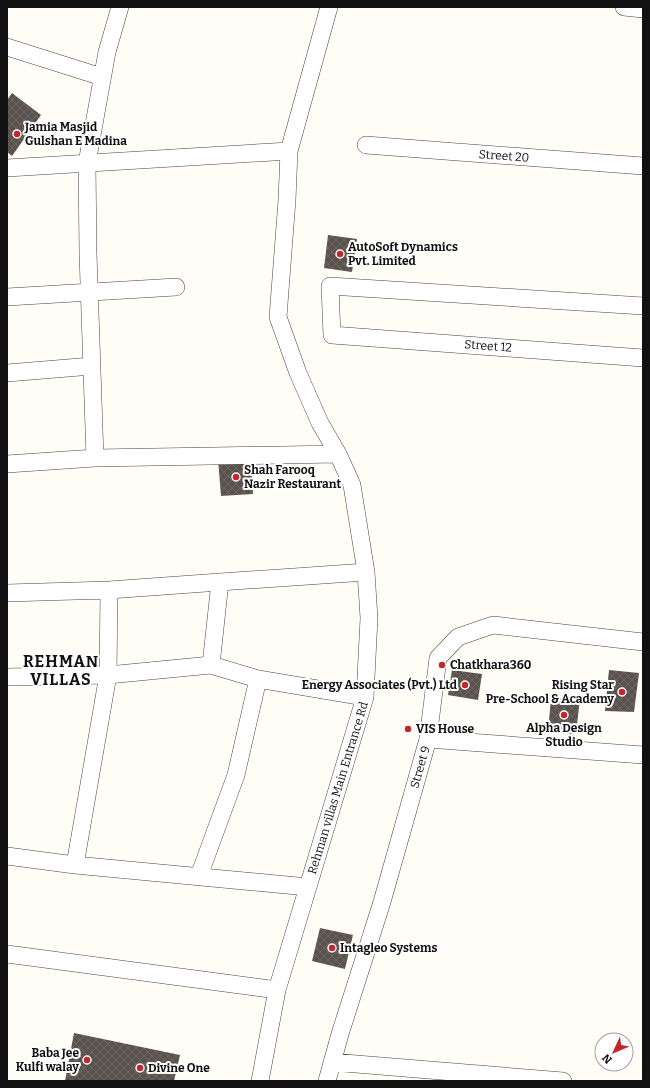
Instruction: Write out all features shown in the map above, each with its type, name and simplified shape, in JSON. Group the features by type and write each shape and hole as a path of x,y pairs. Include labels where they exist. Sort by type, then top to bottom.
{"street":[{"path":"95,458 89,292 87,163 107,52 120,7"},
{"name":"Rehman villas Main Entrance Rd","path":"260,1081 277,990 365,697 369,618 366,572 352,485 338,454 320,423 298,373 278,317 287,200 289,151 328,7"},
{"path":"624,7 643,8"},
{"path":"7,47 102,77"},
{"name":"Street 20","path":"366,145 643,166"},
{"path":"7,168 289,151"},
{"name":"Street 12","path":"643,306 330,286 332,335 643,358"},
{"path":"7,297 176,287"},
{"path":"7,373 92,366"},
{"path":"7,464 95,458 338,454"},
{"path":"7,593 109,590 366,572"},
{"path":"211,665 220,582"},
{"path":"75,865 108,674 109,590"},
{"name":"Street 9","path":"327,1081 340,1034 382,902 428,739 438,658 458,637 493,625 643,642"},
{"path":"7,677 108,674 211,665 258,679 365,697"},
{"path":"199,876 236,775 258,679"},
{"path":"428,739 643,755"},
{"path":"7,856 75,865 308,887"},
{"path":"7,954 277,990"},
{"path":"332,1062 563,1081"}],"building":[{"name":"Jamia Masjid Gulshan E Madina","path":"12,93 41,115 12,156 7,152 7,100"},
{"name":"AutoSoft Dynamics Pvt. Limited","path":"328,235 357,239 352,272 324,268"},
{"name":"Shah Farooq Nazir Restaurant","path":"251,457 253,494 221,496 218,459"},
{"name":"Energy Associates (Pvt.) Ltd","path":"452,670 482,674 478,700 448,695"},
{"name":"Rising Star Pre-School & Academy","path":"609,670 639,673 634,712 605,711"},
{"name":"Alpha Design Studio","path":"551,698 580,698 576,734 548,732"},
{"name":"Intagleo Systems","path":"320,928 353,935 345,969 312,961"},
{"name":"Divine One","path":"74,1033 180,1055 174,1081 65,1081"}],"place":[{"name":"Jamia Masjid Gulshan E Madina","path":"17,134"},
{"name":"AutoSoft Dynamics Pvt. Limited","path":"340,254"},
{"name":"Shah Farooq Nazir Restaurant","path":"236,477"},
{"name":"Chatkhara360","path":"442,665"},
{"name":"Energy Associates (Pvt.) Ltd","path":"465,685"},
{"name":"Rising Star Pre-School & Academy","path":"622,692"},
{"name":"Alpha Design Studio","path":"564,715"},
{"name":"VIS House","path":"408,729"},
{"name":"Intagleo Systems","path":"332,948"},
{"name":"Baba Jee Kulfi walay","path":"87,1060"},
{"name":"Divine One","path":"140,1068"}],"district":[{"name":"REHMAN VILLAS","path":"61,670"}]}
